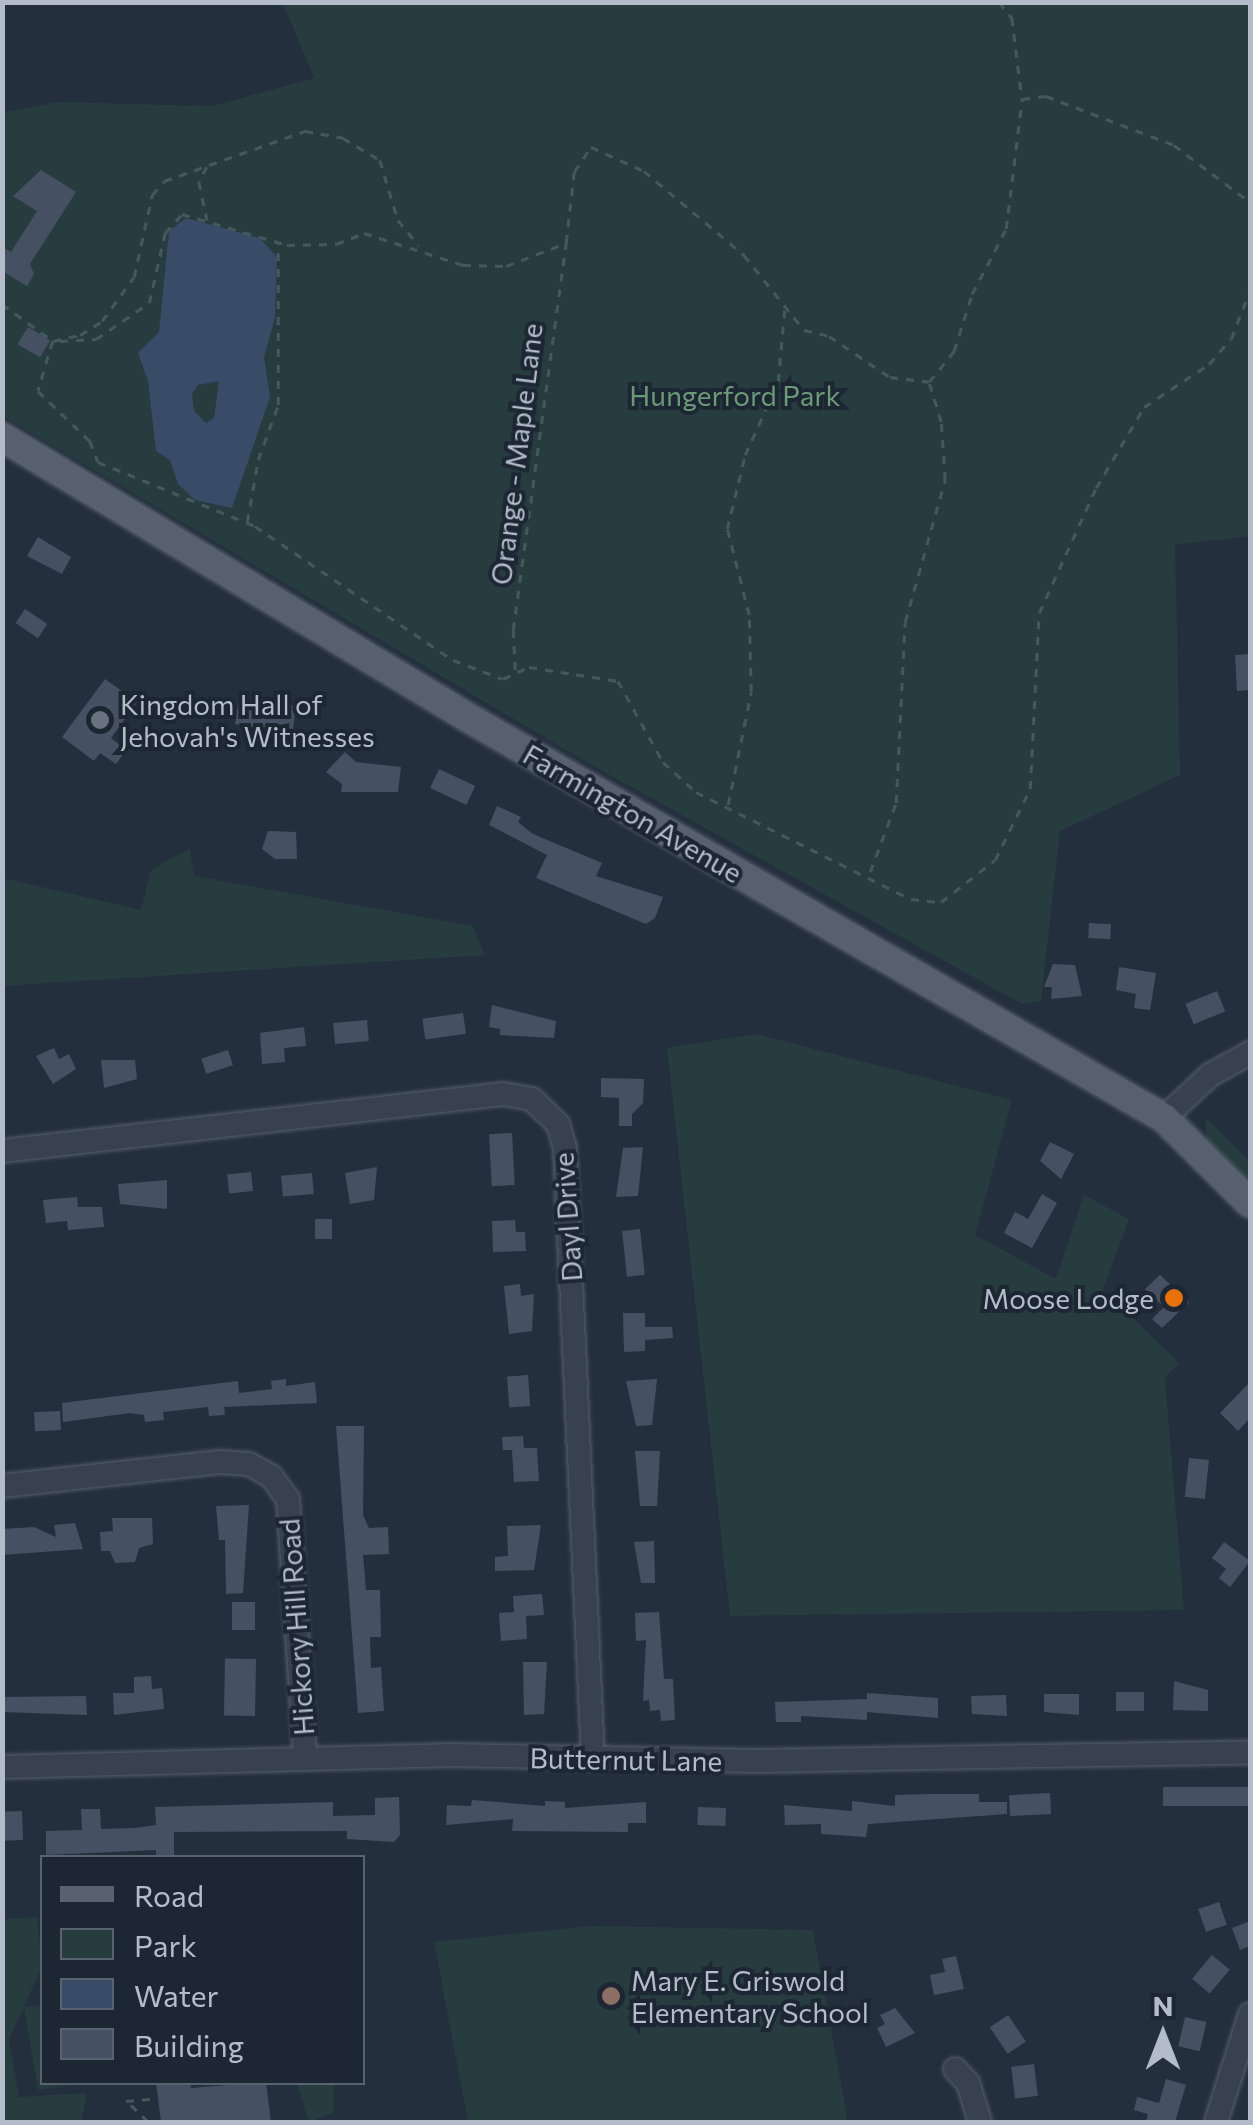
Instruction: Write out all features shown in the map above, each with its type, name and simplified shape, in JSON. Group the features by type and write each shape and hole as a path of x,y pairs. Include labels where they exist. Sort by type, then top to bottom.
{"main road":[{"name":"Farmington Avenue","path":"2,437 472,720 1164,1118 1250,1203"}],"street":[{"path":"1164,1118 1210,1075 1250,1052"},
{"name":"Dayl Drive","path":"2,1151 504,1094 532,1099 558,1124 565,1149 593,1759"},
{"name":"Hickory Hill Road","path":"2,1486 220,1462 249,1464 271,1476 288,1499 305,1758"},
{"name":"Butternut Lane","path":"2,1767 305,1758 1250,1752"},
{"path":"1216,2122 1250,2014"},
{"path":"955,2069 968,2083 980,2122"}],"path":[{"path":"929,382 954,350 972,294 1006,229 1022,99 1012,18 1000,2"},
{"path":"1022,99 1046,96 1174,145 1250,202"},
{"path":"60,341 102,321 126,290 141,258 152,196 164,182 306,131 343,138 380,160 398,220 421,248"},
{"name":"Orange - Maple Lane","path":"516,673 513,630 574,172 591,147 644,171 744,255 785,301"},
{"path":"208,166 199,182 208,221"},
{"path":"2,304 53,341 96,338 149,303 170,222 182,214 278,241 336,244 364,233 377,242 421,248 463,265 506,266 566,242"},
{"path":"246,522 258,460 278,405 278,241"},
{"path":"53,341 38,391 90,442 98,462 246,522 453,660 503,679 516,673 555,668 618,681 678,780 727,808 869,873 911,899 940,902 996,860 1030,789 1039,612 1074,532 1144,407 1209,364 1231,338 1250,290"},
{"path":"785,301 804,330 829,336 890,377 929,382"},
{"path":"727,808 751,692 749,615 727,529 745,455 778,382 785,301"},
{"path":"869,873 896,803 905,622 944,480 941,422 929,382"},
{"path":"148,2122 126,2101 158,2098"}],"green space":[{"name":"Hungerford Park","path":"283,3 1250,3 1250,536 1175,545 1180,775 1060,831 1041,1001 1022,1004 586,762 3,416 3,113 57,102 212,106 314,78"},
{"path":"190,848 194,876 473,926 485,955 3,986 3,878 141,910 151,870"},
{"path":"756,1034 1012,1100 975,1235 1056,1279 1084,1195 1129,1219 1103,1289 1179,1363 1165,1378 1184,1610 730,1616 667,1048"},
{"path":"1205,1117 1250,1162 1250,1181 1207,1139"},
{"path":"37,1917 40,1970 24,2007 40,2005 40,2085 70,2085 38,2090 24,2008 9,2039 19,2097 87,2093 81,2122 3,2122 3,1919"},
{"path":"591,1926 813,1930 848,2122 468,2122 434,1942"},
{"path":"298,2085 333,2085 334,2112 309,2122"}],"water":[{"path":"186,218 260,238 277,257 275,318 264,357 270,397 232,508 195,500 178,484 170,460 156,451 148,381 138,353 159,332 169,231","holes":["219,381 214,418 206,423 194,411 192,394 198,385"]}],"building":[{"path":"41,170 76,192 30,264 34,274 27,286 2,271 2,247 11,252 37,211 13,196"},
{"path":"28,327 50,340 40,358 18,344"},
{"path":"38,537 71,557 62,574 27,556"},
{"path":"25,609 47,624 38,638 15,623"},
{"path":"1250,654 1250,690 1237,691 1235,655"},
{"name":"Kingdom Hall of Jehovah's Witnesses","path":"105,679 137,702 111,738 126,750 116,764 100,753 94,761 62,737"},
{"path":"260,701 296,706 293,729 269,725 266,741 250,739 252,727 235,724 238,704 259,708"},
{"path":"345,752 356,762 401,767 398,792 341,792 342,784 326,772"},
{"path":"439,769 475,786 466,805 430,788"},
{"path":"497,806 521,817 518,822 533,834 602,863 596,876 663,897 655,918 646,924 536,878 547,855 489,825"},
{"path":"268,831 296,832 297,859 275,859 262,849"},
{"path":"1089,923 1111,924 1110,939 1088,938"},
{"path":"1053,964 1075,965 1082,996 1051,999 1052,987 1044,987"},
{"path":"1119,967 1156,973 1150,1010 1134,1008 1136,994 1116,990"},
{"path":"1217,991 1225,1011 1194,1024 1185,1004"},
{"path":"492,1005 556,1021 554,1038 500,1035 500,1029 489,1027"},
{"path":"463,1013 466,1034 425,1040 422,1019"},
{"path":"367,1020 369,1041 335,1044 333,1023"},
{"path":"304,1027 306,1046 284,1048 285,1062 262,1064 260,1033"},
{"path":"54,1048 59,1059 69,1054 76,1069 53,1084 36,1056"},
{"path":"228,1050 233,1065 206,1074 201,1059"},
{"path":"101,1060 135,1060 137,1079 104,1088"},
{"path":"601,1078 644,1079 643,1103 632,1114 632,1126 619,1126 619,1098 601,1097"},
{"path":"512,1133 515,1185 492,1186 489,1134"},
{"path":"1050,1142 1074,1154 1061,1179 1040,1161"},
{"path":"643,1147 638,1196 616,1197 623,1148"},
{"path":"377,1167 374,1200 350,1204 345,1173"},
{"path":"251,1172 253,1191 229,1193 227,1175"},
{"path":"312,1173 314,1194 283,1197 281,1176"},
{"path":"167,1180 167,1209 120,1204 118,1184"},
{"path":"1042,1194 1057,1203 1032,1248 1004,1233 1015,1212 1028,1219"},
{"path":"77,1197 78,1207 102,1207 104,1227 68,1230 67,1221 46,1223 43,1200"},
{"path":"315,1219 332,1219 332,1239 315,1239"},
{"path":"515,1220 516,1232 525,1232 526,1251 493,1252 492,1221"},
{"path":"640,1229 645,1275 627,1277 622,1231"},
{"name":"Moose Lodge","path":"1160,1275 1189,1302 1162,1328 1152,1319 1164,1307 1145,1289"},
{"path":"520,1284 521,1296 534,1294 532,1331 509,1334 504,1286"},
{"path":"623,1313 645,1313 645,1327 672,1327 673,1338 645,1340 645,1351 624,1352"},
{"path":"528,1375 530,1406 509,1407 507,1376"},
{"path":"286,1379 286,1386 315,1382 317,1403 224,1407 225,1415 209,1416 208,1407 163,1412 164,1420 145,1422 144,1415 130,1413 63,1422 62,1403 238,1381 239,1393 272,1389 271,1381"},
{"path":"657,1379 652,1425 636,1426 626,1381"},
{"path":"1250,1382 1250,1418 1238,1431 1220,1413"},
{"path":"60,1411 61,1430 35,1431 34,1412"},
{"path":"336,1426 364,1426 363,1515 369,1528 388,1527 389,1554 363,1555 366,1590 380,1590 381,1637 370,1637 371,1668 381,1667 384,1711 358,1713"},
{"path":"523,1436 524,1448 537,1448 539,1481 514,1482 512,1450 503,1450 502,1437"},
{"path":"635,1451 660,1451 657,1506 640,1506"},
{"path":"1189,1458 1209,1460 1205,1499 1185,1497"},
{"path":"249,1505 243,1593 226,1594 225,1540 219,1540 216,1506"},
{"path":"112,1518 152,1518 153,1544 139,1548 135,1562 115,1563 110,1551 101,1551 100,1532 113,1531"},
{"path":"75,1523 83,1549 2,1555 2,1529 34,1527 56,1537 54,1525"},
{"path":"541,1525 534,1570 495,1571 495,1557 508,1556 507,1526"},
{"path":"654,1541 655,1583 641,1583 634,1542"},
{"path":"1224,1542 1250,1561 1230,1587 1219,1578 1226,1569 1212,1558"},
{"path":"542,1594 544,1615 526,1616 527,1639 501,1641 499,1613 514,1612 513,1596"},
{"path":"232,1602 255,1602 255,1630 232,1630"},
{"path":"659,1612 664,1679 673,1679 675,1720 661,1721 660,1710 650,1711 649,1700 643,1701 646,1640 636,1641 635,1613"},
{"path":"225,1658 256,1659 255,1716 224,1715"},
{"path":"523,1662 547,1662 544,1714 524,1715"},
{"path":"151,1676 152,1689 162,1688 164,1709 114,1715 113,1693 134,1693 134,1677"},
{"path":"1174,1681 1208,1690 1208,1711 1173,1710"},
{"path":"1116,1692 1144,1692 1144,1711 1116,1711"},
{"path":"867,1693 938,1698 938,1718 867,1712 867,1720 801,1716 801,1722 776,1722 775,1702 867,1699"},
{"path":"1044,1694 1079,1694 1079,1715 1044,1712"},
{"path":"1006,1695 1007,1716 972,1714 971,1696"},
{"path":"86,1696 87,1715 2,1712 2,1697"},
{"path":"1163,1787 1250,1787 1250,1806 1163,1806"},
{"path":"1050,1793 1051,1814 1010,1816 1009,1795"},
{"path":"979,1794 979,1802 1007,1802 1007,1814 868,1824 866,1837 821,1834 821,1824 785,1825 784,1805 852,1811 852,1801 895,1806 895,1795"},
{"path":"399,1797 400,1835 394,1842 347,1839 347,1831 174,1832 174,1855 156,1855 156,1850 46,1855 46,1831 82,1830 81,1809 100,1809 101,1829 135,1828 156,1825 155,1807 333,1802 333,1816 375,1815 375,1798"},
{"path":"472,1800 545,1806 545,1801 565,1802 565,1808 646,1802 646,1823 628,1823 628,1832 512,1831 513,1819 446,1825 447,1805 471,1806"},
{"path":"698,1807 726,1808 725,1826 697,1825"},
{"path":"22,1811 23,1840 3,1841 2,1812"},
{"path":"1219,1902 1227,1925 1206,1932 1198,1909"},
{"path":"1250,1921 1250,1946 1240,1950 1232,1928"},
{"path":"1212,1955 1230,1970 1210,1994 1192,1979"},
{"path":"956,1956 964,1989 934,1995 930,1975 945,1972 942,1959"},
{"path":"895,2008 915,2033 886,2047 877,2028 885,2024 880,2015"},
{"path":"1008,2015 1026,2042 1008,2054 990,2027"},
{"path":"1185,2017 1206,2022 1200,2051 1178,2046"},
{"path":"1034,2064 1038,2096 1015,2099 1011,2067"},
{"path":"1166,2079 1186,2085 1175,2122 1146,2122 1148,2114 1134,2110 1137,2097 1159,2103"},
{"path":"156,2085 266,2085 271,2122 161,2122"}],"place":[{"name":"Kingdom Hall of Jehovah's Witnesses","path":"100,720"},
{"name":"Moose Lodge","path":"1174,1298"},
{"name":"Mary E. Griswold Elementary School","path":"611,1996"}]}
